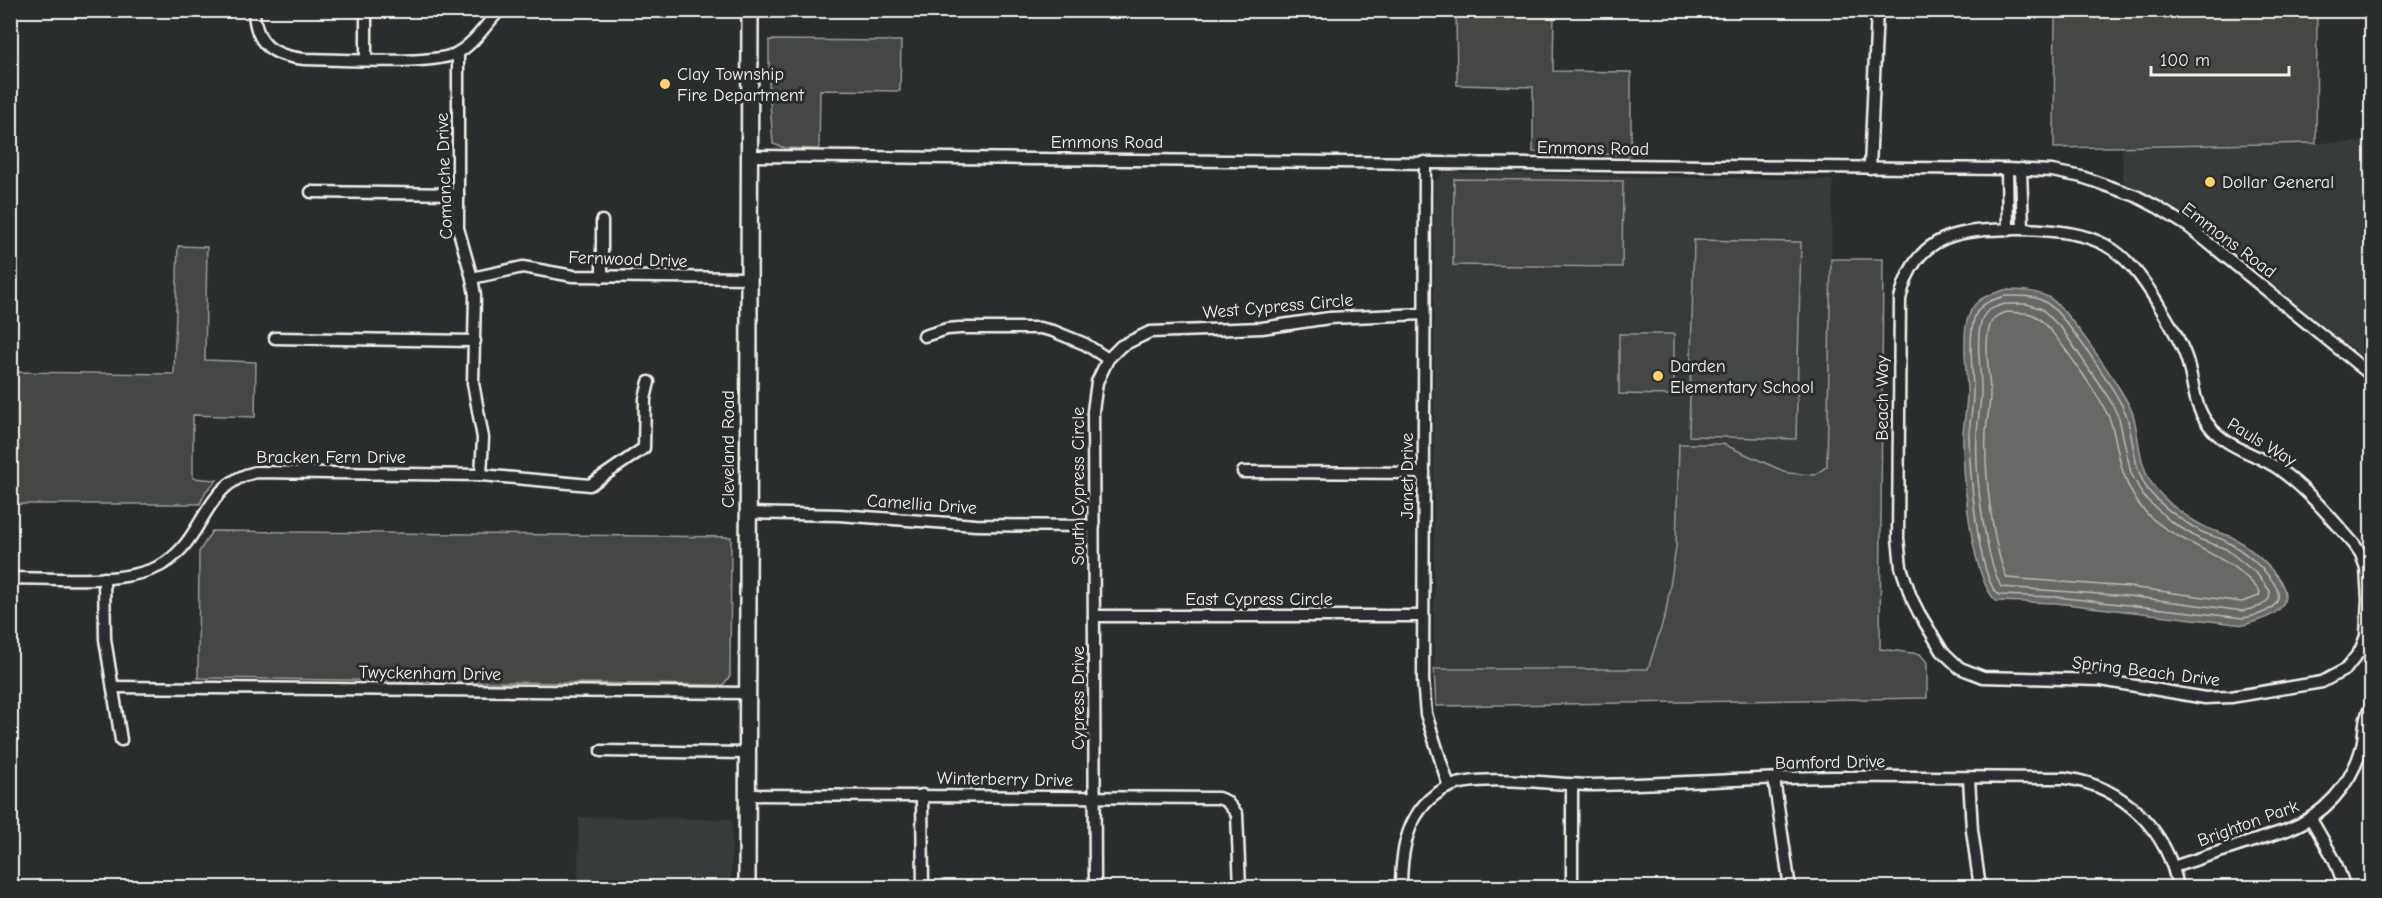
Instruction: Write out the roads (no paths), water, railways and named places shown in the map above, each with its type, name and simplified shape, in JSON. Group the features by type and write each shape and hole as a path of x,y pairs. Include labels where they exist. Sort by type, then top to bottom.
{"main road":[{"name":"Cleveland Road","path":"747,888 750,10"}],"street":[{"path":"254,10 256,28 263,42 277,53 293,58 428,60 458,53 500,10"},
{"path":"366,10 366,59"},
{"path":"1870,168 1877,10"},
{"name":"Comanche Drive","path":"458,53 458,228 475,295 473,382 483,438 481,475"},
{"name":"Emmons Road","path":"749,156 2052,171 2082,177 2136,196 2157,207 2197,233 2372,376"},
{"name":"Janet Drive","path":"1425,162 1423,680 1426,714 1449,787"},
{"path":"2007,169 2008,230"},
{"path":"2021,169 2023,229"},
{"path":"311,192 458,194"},
{"path":"602,221 602,276"},
{"name":"Beach Way","path":"1930,633 1911,597 1899,552 1900,299 1913,265 1932,246 1943,239 1964,231 2023,229"},
{"name":"Pauls Way","path":"2023,229 2058,230 2081,234 2114,249 2129,261 2146,284 2183,348 2197,406 2208,425 2226,442 2277,468 2296,482 2361,554"},
{"name":"Fernwood Drive","path":"472,278 523,267 564,275 748,278"},
{"name":"West Cypress Circle","path":"1108,359 1128,341 1157,331 1252,329 1329,318 1424,314"},
{"path":"924,336 953,328 1040,328 1069,336 1108,359"},
{"path":"274,338 475,341"},
{"name":"South Cypress Circle","path":"1094,616 1093,411 1097,382 1108,359"},
{"name":"Bracken Fern Drive","path":"10,578 104,578 142,573 165,562 189,541 213,498 221,490 239,476 266,471 481,475 590,485 644,448 645,399 649,382"},
{"path":"1243,472 1424,473"},
{"name":"Camellia Drive","path":"747,513 839,515 976,525 1094,526"},
{"path":"2361,554 2372,548"},
{"name":"Spring Beach Drive","path":"1930,633 1955,665 1983,677 2101,680 2186,697 2213,699 2305,686 2337,676 2354,661 2366,636 2367,578 2365,561 2361,554"},
{"path":"104,578 105,639 121,740"},
{"name":"East Cypress Circle","path":"1094,616 1423,616"},
{"name":"Cypress Drive","path":"1094,616 1095,888"},
{"name":"Twyckenham Drive","path":"113,687 746,693"},
{"name":"Brighton Park","path":"2173,867 2287,830 2311,819 2332,800 2351,774 2362,746 2367,716 2372,706"},
{"path":"601,751 746,753"},
{"path":"1969,778 1971,830 1980,888"},
{"name":"Bamford Drive","path":"1449,787 1473,781 1572,785 1774,779 2065,778 2097,786 2128,803 2140,814 2164,847 2173,867 2178,888"},
{"path":"1774,779 1790,888"},
{"path":"1572,785 1572,888"},
{"path":"1401,888 1403,853 1410,826 1425,804 1449,787"},
{"name":"Winterberry Drive","path":"746,795 1218,798 1233,807 1237,814 1239,888"},
{"path":"922,795 923,888"},
{"path":"2311,819 2335,861 2345,888"}],"water":[{"path":"2004,290 2026,291 2048,297 2068,316 2095,351 2133,414 2142,462 2149,480 2184,514 2205,527 2237,540 2264,561 2279,579 2285,595 2284,602 2276,612 2264,619 2244,625 2056,603 1996,601 1987,588 1980,570 1969,522 1966,496 1963,450 1967,402 1965,332 1972,309 1978,301"}],"place":[{"name":"Clay Township Fire Department","path":"665,84"},
{"name":"Dollar General","path":"2210,182"},
{"name":"Darden Elementary School","path":"1658,376"}]}
